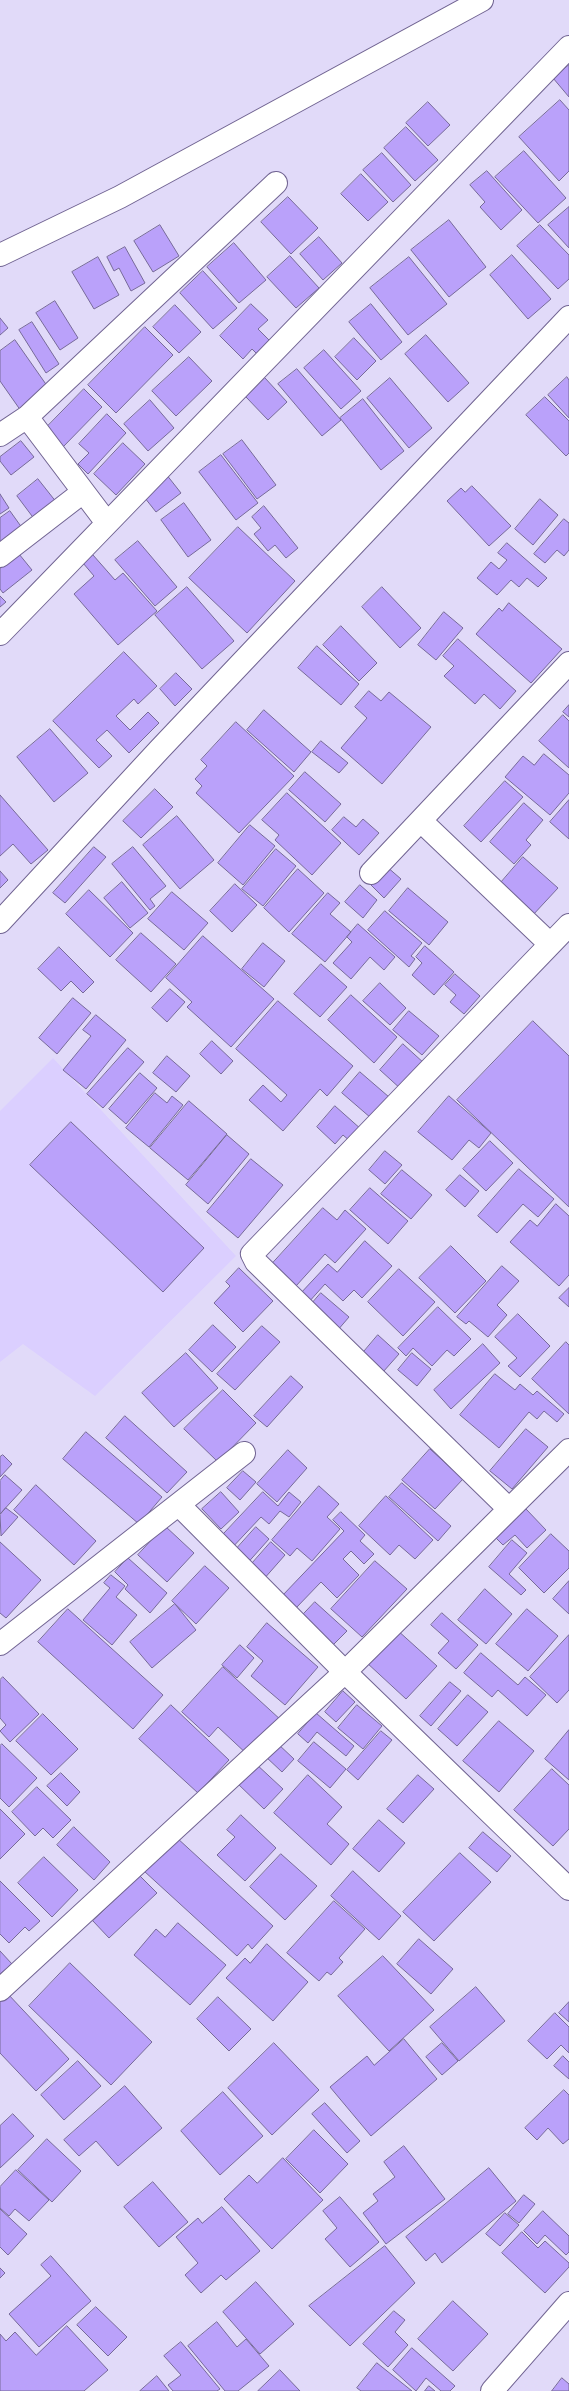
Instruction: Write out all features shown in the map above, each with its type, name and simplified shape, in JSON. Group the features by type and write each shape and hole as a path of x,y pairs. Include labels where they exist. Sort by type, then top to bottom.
{"street":[{"path":"0,255 120,197 482,0"},
{"path":"0,634 569,47"},
{"path":"0,435 27,417 276,184"},
{"path":"0,922 164,745 569,317"},
{"path":"27,417 107,523"},
{"path":"0,556 83,492"},
{"path":"371,873 569,663"},
{"path":"421,821 550,944"},
{"path":"509,1509 256,1262 252,1254 569,925"},
{"path":"0,1990 345,1672 569,1450"},
{"path":"0,1644 179,1505 244,1452"},
{"path":"179,1505 345,1672 569,1889"},
{"path":"492,2391 569,2303"}],"shaded area":[{"path":"53,1058 236,1256 95,1396 23,1344 0,1362 0,1111"}],"building":[{"path":"569,65 569,97 553,78"},
{"path":"560,100 569,110 569,171 559,181 519,137"},
{"path":"428,102 450,125 428,146 406,123"},
{"path":"406,127 438,160 415,181 384,148"},
{"path":"524,151 566,198 538,223 495,177"},
{"path":"382,153 411,185 393,202 363,170"},
{"path":"487,171 522,210 501,230 480,207 485,202 470,185"},
{"path":"361,174 388,202 368,221 341,194"},
{"path":"288,197 318,228 291,254 261,222"},
{"path":"569,207 569,248 548,225"},
{"path":"449,220 486,267 449,297 411,250"},
{"path":"160,225 179,256 153,272 134,241"},
{"path":"540,225 569,255 569,279 558,289 517,246"},
{"path":"319,237 342,263 323,280 300,254"},
{"path":"234,243 266,280 239,303 207,267"},
{"path":"125,247 145,283 131,291 119,268 114,271 107,257"},
{"path":"512,255 551,299 528,319 490,275"},
{"path":"290,256 319,288 296,308 267,277"},
{"path":"98,257 119,295 94,309 72,272"},
{"path":"409,257 447,304 408,335 370,288"},
{"path":"203,271 237,308 213,329 180,293"},
{"path":"55,301 78,338 60,350 36,313"},
{"path":"251,304 268,320 258,329 273,344 260,357 252,349 243,359 220,336"},
{"path":"371,304 402,342 381,360 349,322"},
{"path":"175,305 201,332 179,353 153,327"},
{"path":"0,318 8,328 0,335"},
{"path":"32,322 59,364 46,373 19,330"},
{"path":"145,327 173,355 116,413 88,385"},
{"path":"426,335 469,383 448,402 405,354"},
{"path":"354,338 376,361 357,380 335,357"},
{"path":"15,340 50,390 21,411 0,381 0,351"},
{"path":"324,350 361,391 341,409 304,368"},
{"path":"189,357 212,381 176,416 152,391"},
{"path":"297,369 341,420 322,436 278,384"},
{"path":"567,377 569,380 569,418 548,395"},
{"path":"265,378 287,402 268,420 246,397"},
{"path":"390,378 432,428 409,448 367,398"},
{"path":"84,389 102,407 62,448 44,430"},
{"path":"545,397 569,421 569,453 566,456 526,415"},
{"path":"363,399 404,451 381,470 340,418"},
{"path":"150,400 174,428 148,451 124,424"},
{"path":"107,414 126,433 88,474 78,464 89,453 79,444"},
{"path":"242,440 276,485 257,499 223,454"},
{"path":"21,441 34,457 11,475 0,461 0,457"},
{"path":"123,443 145,464 116,495 94,474"},
{"path":"221,455 258,503 236,520 199,472"},
{"path":"166,474 181,493 156,512 141,493"},
{"path":"38,479 57,503 35,520 17,496"},
{"path":"472,486 511,526 489,546 447,501 461,488 465,492"},
{"path":"0,494 9,508 0,514"},
{"path":"540,499 558,515 533,545 515,529"},
{"path":"184,503 211,540 188,557 161,520"},
{"path":"264,506 298,548 286,558 275,545 268,551 254,534 261,528 252,517"},
{"path":"10,511 25,532 0,550 0,518"},
{"path":"564,519 569,523 569,550 564,556 557,550 545,563 534,554"},
{"path":"238,527 295,581 247,633 189,578"},
{"path":"138,541 177,587 155,606 115,560"},
{"path":"507,543 547,578 538,587 527,578 519,587 511,580 497,595 477,578 491,562 499,569 507,560 498,553"},
{"path":"19,554 32,570 3,593 0,589 0,569"},
{"path":"93,555 115,580 123,573 157,611 118,645 74,594 94,576 83,563"},
{"path":"187,587 234,641 202,669 155,615"},
{"path":"382,587 421,628 400,648 362,607"},
{"path":"0,596 6,602 0,607"},
{"path":"509,603 562,649 531,683 476,634 499,608 502,611"},
{"path":"444,612 463,628 436,660 418,645"},
{"path":"341,626 377,663 359,681 323,645"},
{"path":"458,639 516,691 500,709 484,694 475,704 444,676 454,666 443,656"},
{"path":"317,646 359,684 341,705 298,668"},
{"path":"124,652 157,686 138,704 134,699 116,716 130,730 148,712 159,723 129,753 107,730 96,740 112,756 99,768 53,721"},
{"path":"176,673 192,689 175,706 160,689"},
{"path":"369,691 381,701 389,692 431,727 382,784 341,748 367,718 355,707"},
{"path":"569,705 569,717 563,712"},
{"path":"264,710 311,752 294,772 247,730"},
{"path":"563,715 569,721 569,768 539,741"},
{"path":"236,722 294,776 239,833 196,793 202,786 195,779 207,766 201,760"},
{"path":"50,729 88,773 54,802 17,757"},
{"path":"321,741 348,763 339,773 312,752"},
{"path":"544,754 569,775 569,793 550,815 505,777 523,756 534,765"},
{"path":"305,772 341,804 325,822 289,790"},
{"path":"505,781 523,797 481,842 464,826"},
{"path":"155,789 173,807 141,838 123,821"},
{"path":"287,793 341,843 312,875 275,840 279,835 262,820"},
{"path":"0,795 48,850 31,864 13,844 0,856"},
{"path":"569,800 569,839 550,822"},
{"path":"524,803 543,820 526,840 531,845 514,864 490,842"},
{"path":"177,816 214,860 180,889 143,845"},
{"path":"344,817 356,827 363,819 379,833 359,855 332,830"},
{"path":"250,825 275,846 243,885 218,863"},
{"path":"94,847 106,857 65,903 53,893"},
{"path":"133,847 166,886 150,899 155,906 150,910 112,864"},
{"path":"276,849 296,866 263,906 242,889"},
{"path":"523,857 558,888 532,916 498,886"},
{"path":"386,866 401,879 384,898 370,884"},
{"path":"298,869 324,893 289,932 264,908"},
{"path":"0,871 8,880 0,888"},
{"path":"122,882 148,913 130,928 104,898"},
{"path":"235,884 257,905 232,932 210,911"},
{"path":"360,885 377,900 363,918 345,902"},
{"path":"408,888 448,922 429,945 389,911"},
{"path":"89,890 133,933 110,957 66,914"},
{"path":"172,892 208,923 184,950 148,919"},
{"path":"328,893 340,903 330,914 351,932 325,962 292,934"},
{"path":"385,911 422,943 411,956 415,959 409,967 368,930"},
{"path":"358,924 395,957 384,970 370,957 351,979 333,963 352,942 347,937"},
{"path":"141,933 176,964 151,992 116,960"},
{"path":"203,936 274,999 231,1047 187,1007 192,1002 166,978"},
{"path":"263,943 285,961 264,987 242,969"},
{"path":"425,946 454,972 434,995 412,975 422,963 416,957"},
{"path":"59,947 94,982 83,993 71,981 61,991 38,969"},
{"path":"321,964 347,987 320,1017 294,994"},
{"path":"455,974 480,996 464,1014 450,1002 456,995 445,985"},
{"path":"380,983 406,1008 390,1025 363,1001"},
{"path":"170,989 185,1002 167,1022 152,1008"},
{"path":"351,995 397,1037 374,1063 328,1020"},
{"path":"73,998 91,1013 57,1054 39,1038"},
{"path":"278,1001 353,1066 327,1096 320,1089 283,1131 249,1100 263,1085 281,1102 287,1095 236,1049"},
{"path":"409,1011 439,1036 422,1055 393,1030"},
{"path":"96,1015 126,1040 86,1089 63,1070 91,1036 83,1030"},
{"path":"533,1021 569,1056 569,1207 457,1100"},
{"path":"212,1041 233,1061 221,1074 200,1054"},
{"path":"403,1044 425,1064 402,1090 380,1070"},
{"path":"128,1048 144,1062 103,1108 87,1094"},
{"path":"167,1056 190,1076 176,1092 153,1073"},
{"path":"360,1072 389,1097 371,1118 342,1093"},
{"path":"140,1073 157,1088 126,1124 109,1109"},
{"path":"155,1093 167,1103 172,1096 183,1105 149,1147 126,1128"},
{"path":"449,1096 491,1133 479,1148 469,1140 452,1160 418,1132"},
{"path":"189,1101 227,1134 188,1180 150,1148"},
{"path":"335,1106 362,1130 351,1142 343,1135 335,1144 317,1127"},
{"path":"71,1122 204,1248 163,1292 30,1165"},
{"path":"227,1135 249,1154 208,1204 186,1185"},
{"path":"490,1141 513,1163 486,1191 463,1169"},
{"path":"385,1151 402,1165 385,1184 369,1170"},
{"path":"251,1159 283,1185 238,1238 207,1212"},
{"path":"519,1169 554,1199 538,1217 523,1204 497,1233 478,1216"},
{"path":"402,1170 432,1195 411,1219 381,1194"},
{"path":"460,1175 479,1191 465,1207 446,1190"},
{"path":"370,1188 408,1221 388,1244 350,1210"},
{"path":"556,1204 569,1216 569,1275 559,1286 510,1242 530,1220 537,1226"},
{"path":"323,1208 337,1220 345,1210 366,1229 335,1263 325,1254 296,1286 272,1264"},
{"path":"365,1241 392,1266 362,1298 354,1290 343,1301 325,1284 308,1303 299,1295 328,1264 337,1272"},
{"path":"451,1246 486,1281 455,1313 419,1278"},
{"path":"502,1266 519,1281 497,1305 507,1315 488,1337 469,1321 466,1324 457,1317"},
{"path":"239,1268 273,1301 243,1332 214,1303 230,1286 226,1282"},
{"path":"399,1269 435,1302 403,1336 368,1302"},
{"path":"569,1288 569,1307 559,1298"},
{"path":"321,1293 349,1317 337,1331 309,1307"},
{"path":"438,1307 471,1339 454,1356 447,1350 432,1366 413,1348 406,1356 398,1348"},
{"path":"518,1314 550,1346 520,1377 508,1366 517,1358 495,1337"},
{"path":"213,1325 236,1347 212,1372 189,1350"},
{"path":"262,1326 280,1342 235,1390 217,1374"},
{"path":"378,1335 399,1354 383,1372 362,1354"},
{"path":"566,1342 569,1345 569,1414 532,1379"},
{"path":"483,1344 500,1363 451,1409 434,1390"},
{"path":"186,1353 218,1388 174,1427 142,1393"},
{"path":"412,1353 431,1369 417,1386 398,1370"},
{"path":"495,1374 515,1390 520,1384 533,1395 537,1391 564,1414 557,1422 544,1411 537,1419 529,1412 499,1448 460,1415"},
{"path":"291,1376 303,1387 267,1427 254,1416"},
{"path":"223,1390 256,1423 218,1462 184,1429"},
{"path":"125,1416 187,1472 167,1493 106,1438"},
{"path":"526,1429 548,1447 512,1489 490,1471"},
{"path":"86,1432 162,1497 139,1524 63,1459"},
{"path":"430,1449 463,1479 435,1509 402,1480"},
{"path":"288,1450 307,1468 277,1502 257,1484"},
{"path":"3,1455 12,1464 0,1477 0,1457"},
{"path":"243,1471 256,1482 240,1500 227,1488"},
{"path":"5,1475 22,1490 0,1514 0,1481"},
{"path":"402,1483 451,1526 438,1541 389,1497"},
{"path":"36,1485 96,1541 74,1565 14,1510"},
{"path":"319,1486 339,1504 327,1517 340,1529 312,1561 297,1548 290,1556 272,1540"},
{"path":"221,1492 239,1512 221,1529 202,1509"},
{"path":"263,1492 278,1506 289,1492 301,1502 289,1517 280,1511 269,1524 261,1517 229,1551 218,1540"},
{"path":"386,1496 433,1540 415,1559 399,1545 390,1555 359,1526"},
{"path":"6,1508 18,1517 1,1536 0,1515"},
{"path":"526,1509 546,1530 527,1548 515,1535 503,1545 496,1538"},
{"path":"341,1512 365,1535 360,1541 374,1554 364,1564 351,1551 343,1559 359,1575 337,1598 321,1582 295,1609 282,1596 344,1531 333,1520"},
{"path":"165,1526 194,1553 167,1582 138,1555"},
{"path":"256,1527 269,1539 244,1567 231,1555"},
{"path":"551,1534 569,1551 569,1568 544,1593 519,1568"},
{"path":"512,1540 527,1553 509,1574 526,1590 521,1595 489,1567"},
{"path":"0,1542 41,1580 6,1618 0,1613"},
{"path":"271,1542 285,1555 263,1580 249,1567"},
{"path":"128,1558 167,1593 150,1613 125,1589 128,1585 115,1572"},
{"path":"375,1561 407,1589 362,1637 331,1609"},
{"path":"205,1566 229,1588 196,1624 172,1601"},
{"path":"111,1575 125,1586 116,1597 137,1615 112,1645 83,1620 110,1588 104,1583"},
{"path":"569,1581 569,1614 553,1599"},
{"path":"485,1589 512,1614 486,1644 458,1620"},
{"path":"315,1602 347,1631 330,1648 299,1619"},
{"path":"175,1604 196,1630 152,1668 130,1642"},
{"path":"68,1609 163,1695 133,1729 38,1642"},
{"path":"527,1609 558,1636 528,1671 496,1644"},
{"path":"442,1613 478,1645 456,1669 438,1653 449,1641 431,1625"},
{"path":"267,1623 318,1667 285,1705 251,1676 263,1661 247,1647"},
{"path":"396,1629 437,1666 406,1699 366,1662"},
{"path":"569,1635 569,1690 557,1703 530,1677"},
{"path":"240,1645 254,1658 237,1678 222,1665"},
{"path":"481,1653 518,1685 525,1677 546,1695 527,1716 498,1690 492,1697 464,1673"},
{"path":"223,1667 282,1721 249,1756 218,1727 209,1737 182,1712"},
{"path":"3,1677 39,1714 10,1742 0,1731 6,1725 0,1718 0,1680"},
{"path":"450,1682 461,1691 431,1726 420,1716"},
{"path":"343,1691 355,1702 336,1722 325,1712"},
{"path":"468,1695 488,1712 457,1746 438,1729"},
{"path":"171,1705 229,1760 198,1793 139,1739"},
{"path":"357,1705 382,1726 363,1749 338,1728"},
{"path":"316,1713 354,1746 346,1756 317,1732 308,1743 298,1734"},
{"path":"43,1714 78,1749 51,1775 16,1741"},
{"path":"499,1721 534,1751 499,1792 463,1761"},
{"path":"569,1730 569,1780 545,1759"},
{"path":"381,1731 392,1740 358,1780 347,1770"},
{"path":"314,1742 346,1769 330,1788 298,1761"},
{"path":"277,1743 294,1759 282,1772 265,1756"},
{"path":"2,1744 37,1778 9,1807 0,1798 0,1746"},
{"path":"255,1763 283,1789 264,1809 237,1783"},
{"path":"552,1769 569,1785 569,1829 553,1846 514,1810"},
{"path":"61,1773 80,1792 67,1806 47,1786"},
{"path":"308,1775 342,1807 327,1824 349,1844 331,1865 274,1813"},
{"path":"418,1775 434,1789 403,1823 387,1809"},
{"path":"37,1787 71,1820 53,1838 43,1828 35,1836 12,1812"},
{"path":"0,1809 25,1834 0,1859"},
{"path":"241,1815 276,1848 245,1881 217,1855 235,1837 227,1830"},
{"path":"379,1820 405,1843 379,1872 353,1849"},
{"path":"74,1827 110,1862 94,1880 57,1845"},
{"path":"483,1832 511,1856 497,1872 469,1848"},
{"path":"176,1837 273,1926 252,1949 248,1944 237,1956 144,1871"},
{"path":"460,1853 491,1882 434,1941 403,1912"},
{"path":"281,1854 317,1886 285,1920 250,1887"},
{"path":"44,1857 78,1890 52,1917 18,1883"},
{"path":"353,1871 401,1916 379,1940 331,1896"},
{"path":"140,1876 157,1893 109,1938 93,1921"},
{"path":"0,1881 40,1921 29,1931 25,1927 9,1943 0,1934"},
{"path":"334,1901 365,1929 339,1958 343,1962 331,1975 327,1972 319,1981 287,1953"},
{"path":"178,1923 226,1965 190,2005 134,1955 156,1929 165,1937"},
{"path":"419,1939 453,1969 431,1994 397,1964"},
{"path":"267,1944 308,1982 273,2021 226,1978 245,1958 250,1963"},
{"path":"0,1951 12,1964 0,1974"},
{"path":"383,1956 434,2010 389,2051 338,1996"},
{"path":"70,1963 152,2042 111,2085 29,2006"},
{"path":"476,1987 505,2021 459,2061 430,2027"},
{"path":"7,1993 69,2059 36,2091 0,2053 0,2000"},
{"path":"218,1997 251,2029 229,2051 197,2019"},
{"path":"569,2002 569,2022 559,2013"},
{"path":"555,2013 569,2027 569,2053 561,2045 547,2059 528,2041"},
{"path":"404,2039 437,2079 371,2136 330,2087 367,2056 374,2065"},
{"path":"274,2043 319,2090 272,2135 228,2088"},
{"path":"442,2043 458,2061 442,2075 426,2057"},
{"path":"563,2056 569,2062 569,2079 554,2066"},
{"path":"78,2061 101,2086 64,2120 41,2095"},
{"path":"125,2086 162,2128 118,2166 96,2141 79,2156 64,2140"},
{"path":"564,2090 569,2095 569,2139 563,2144 548,2128 537,2140 525,2128"},
{"path":"223,2092 263,2136 220,2175 181,2131"},
{"path":"325,2103 360,2141 347,2153 312,2114"},
{"path":"13,2114 34,2136 0,2168 0,2126"},
{"path":"314,2130 348,2164 320,2193 286,2159"},
{"path":"47,2139 81,2171 52,2202 18,2170"},
{"path":"404,2146 445,2199 386,2244 363,2213 378,2201 373,2194 395,2177 384,2162"},
{"path":"283,2158 323,2200 272,2249 224,2199 249,2175 257,2183"},
{"path":"489,2168 516,2201 442,2263 435,2253 426,2261 406,2237"},
{"path":"16,2170 49,2200 29,2221 15,2209 9,2216 0,2208 0,2187"},
{"path":"153,2182 188,2222 159,2247 124,2207"},
{"path":"524,2195 535,2204 519,2223 508,2214"},
{"path":"340,2197 379,2242 350,2267 325,2239 337,2228 323,2211"},
{"path":"222,2207 260,2251 226,2280 221,2275 201,2293 185,2275 198,2263 176,2237 198,2218 202,2223"},
{"path":"0,2209 27,2234 8,2255 0,2247"},
{"path":"543,2211 569,2236 569,2252 566,2255 545,2235 537,2244 524,2231"},
{"path":"505,2213 519,2225 500,2246 486,2234"},
{"path":"522,2232 538,2248 545,2241 569,2263 569,2267 545,2293 502,2253"},
{"path":"385,2246 415,2283 350,2346 309,2306"},
{"path":"51,2256 91,2301 39,2347 9,2314 51,2276 41,2265"},
{"path":"0,2268 5,2273 0,2278"},
{"path":"256,2282 294,2324 260,2354 223,2312"},
{"path":"453,2301 488,2334 453,2371 418,2339"},
{"path":"96,2307 127,2337 108,2356 77,2325"},
{"path":"394,2311 405,2320 395,2332 408,2345 388,2367 363,2344"},
{"path":"217,2322 237,2347 246,2339 269,2366 238,2391 225,2391 188,2346"},
{"path":"67,2326 108,2370 84,2391 0,2391 0,2334 6,2341 15,2332 36,2355"},
{"path":"181,2342 220,2389 217,2391 173,2391 168,2385 181,2375 164,2356"},
{"path":"412,2348 455,2386 450,2391 441,2391 426,2378 416,2391 393,2370"},
{"path":"377,2363 412,2391 361,2391 357,2388"},
{"path":"280,2370 300,2391 258,2391"},
{"path":"157,2376 169,2391 140,2391"},
{"path":"562,2378 569,2384 569,2391 552,2391"},
{"path":"429,2386 435,2391 425,2391"}]}
